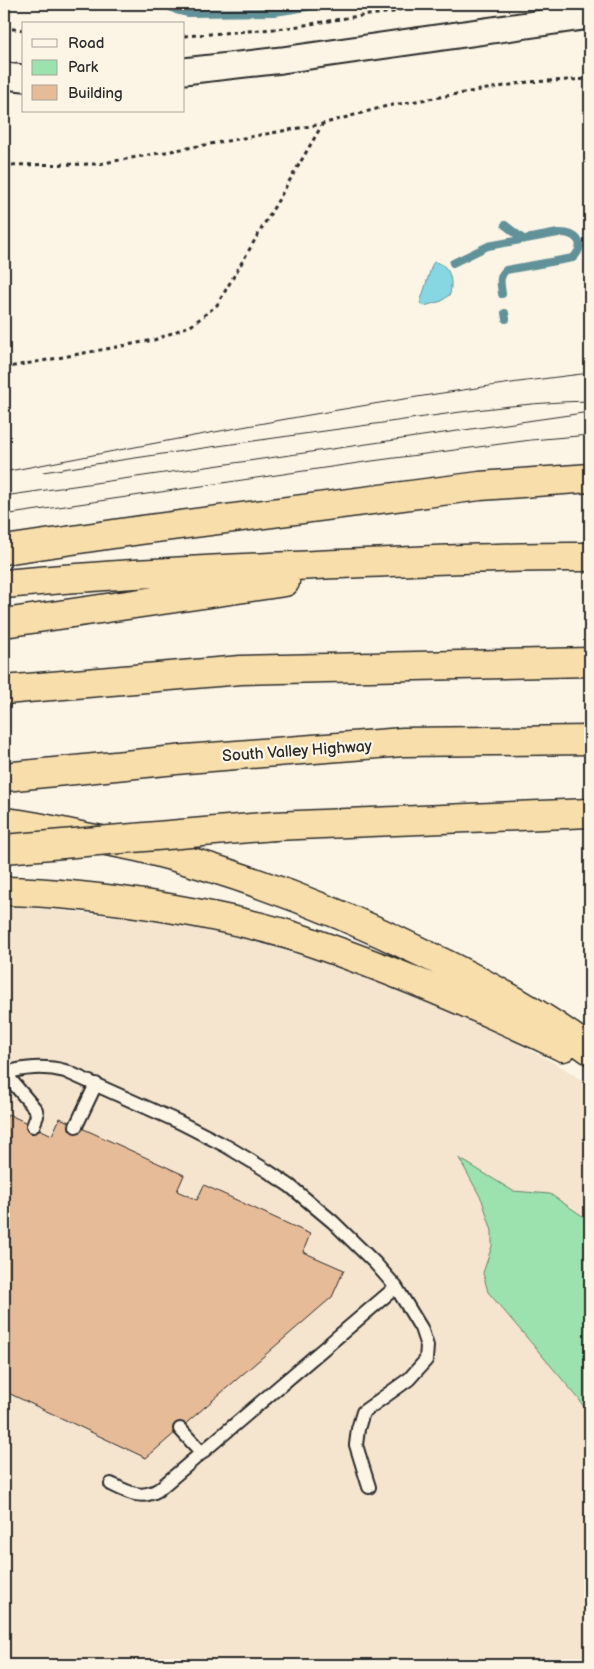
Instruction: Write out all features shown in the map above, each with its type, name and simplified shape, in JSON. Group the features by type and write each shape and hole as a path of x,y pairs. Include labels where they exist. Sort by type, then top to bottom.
{"highway":[{"path":"4,550 480,486 590,478"},
{"path":"4,584 124,574 516,556 590,557"},
{"path":"4,623 440,560"},
{"path":"4,690 241,670 590,662"},
{"name":"South Valley Highway","path":"4,777 186,759 402,742 590,740"},
{"path":"4,849 274,826 590,813"},
{"path":"4,822 26,824 144,848 220,870 305,900 462,971 516,1000 590,1050"},
{"path":"4,891 71,894 148,905 224,918 304,940 406,977 493,1014 590,1060"}],"street":[{"path":"185,71 282,60 590,16"},
{"path":"4,76 22,78"}],"lane":[{"path":"33,1126 37,1116 36,1110 4,1073 18,1070 51,1068 65,1071 199,1132 242,1155 290,1186 333,1222 375,1263 396,1287 420,1328 427,1346 426,1360 409,1379 363,1412 356,1445 369,1487"},
{"path":"76,1126 96,1084"},
{"path":"111,1484 137,1495 148,1495 158,1490 396,1287"},
{"path":"180,1429 202,1453"}],"path":[{"path":"185,36 287,28 392,12 416,4"},
{"path":"4,28 22,30"},
{"path":"4,165 98,164 322,124 396,104 528,82 590,79"},
{"path":"4,368 154,340 192,326 217,304 322,124"}],"shaded area":[{"path":"4,907 32,908 160,921 242,938 384,980 476,1022 562,1067 590,1086 590,1665 4,1665"}],"green space":[{"path":"459,1158 513,1191 550,1194 590,1221 590,1417 579,1399 488,1292 483,1273 492,1246 492,1231 482,1200"}],"water":[{"path":"434,262 447,269 451,283 450,294 442,301 424,306 420,303"}],"building":[{"path":"8,1114 52,1135 60,1118 184,1175 177,1191 197,1200 204,1185 310,1234 303,1252 344,1270 332,1297 146,1458 4,1391 4,1122"}],"waterway":[{"path":"164,4 188,13 275,12 326,4"},
{"path":"505,225 523,239"},
{"path":"453,263 488,246 558,233 570,234 578,240 579,248 573,258 506,270 501,278 502,294"},
{"path":"505,313 506,319"}],"tram line":[{"path":"4,472 223,430 369,405 516,382 590,373"},
{"path":"43,472 479,410 534,404 590,401"},
{"path":"4,496 590,412"},
{"path":"4,515 372,461 531,440 590,435"}]}
